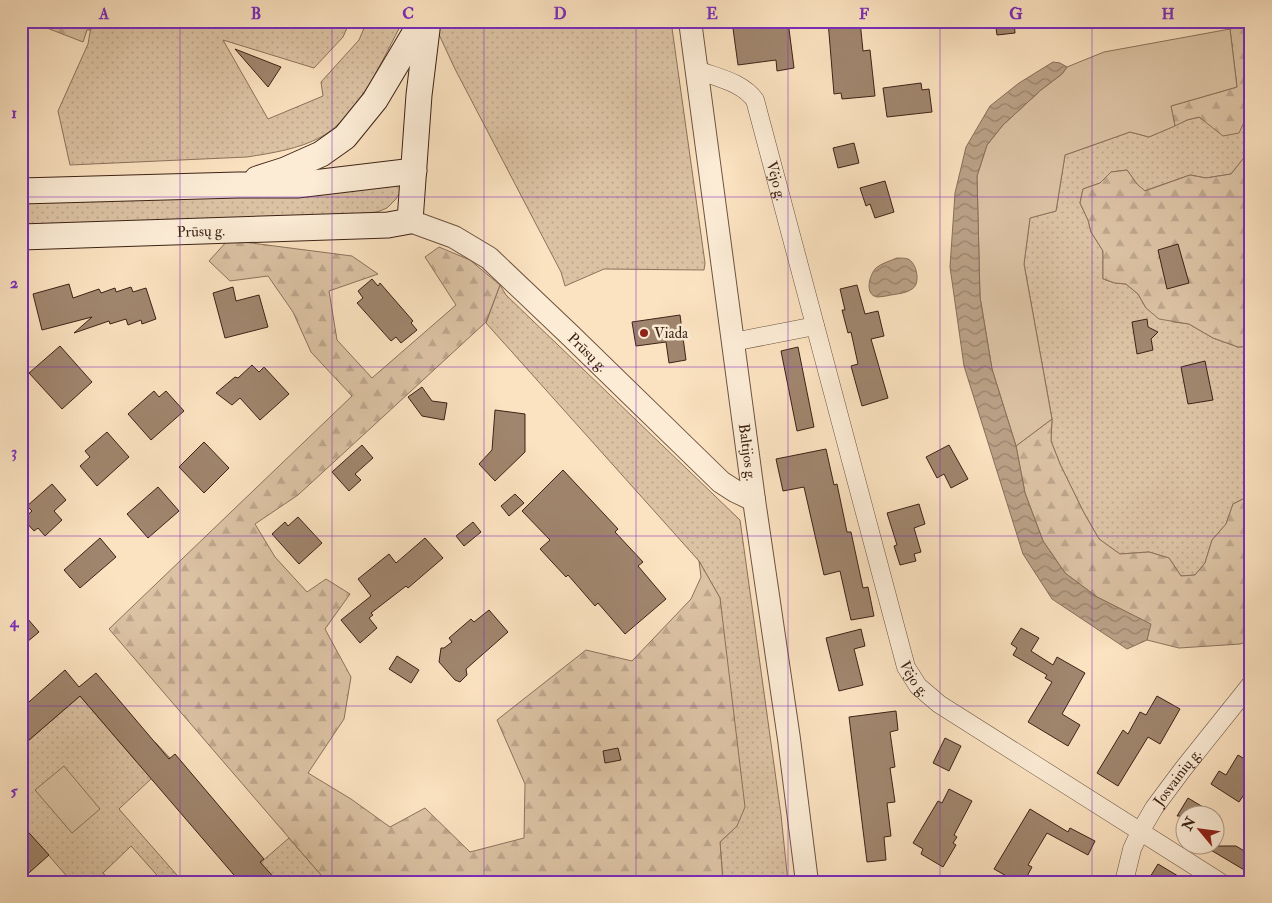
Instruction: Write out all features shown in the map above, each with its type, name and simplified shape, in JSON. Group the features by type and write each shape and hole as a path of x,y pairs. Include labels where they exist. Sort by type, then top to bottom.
{"main road":[{"path":"238,185 285,170 321,154 345,137 375,100 422,21"},
{"path":"410,221 419,95 428,21"},
{"path":"21,191 238,185 297,186 414,171"},
{"name":"Prūsų g.","path":"21,237 388,225 410,221"}],"street":[{"name":"Baltijos g.","path":"690,21 807,882"},
{"name":"Vėjo g.","path":"698,70 742,87 756,100 906,667 918,686 939,704 1220,882"},
{"name":"Prūsų g.","path":"410,221 454,237 490,258 721,482 735,492 754,500"},
{"path":"733,342 815,326"},
{"name":"Josvainių g.","path":"1124,882 1132,849 1154,808 1182,769 1251,684"}],"green space":[{"path":"29,21 92,21 91,30 87,30 83,42"},
{"path":"92,21 255,21 264,24 265,21 273,23 274,21 284,21 293,25 295,21 309,23 309,21 350,21 343,37 314,68 223,40 268,119 323,96 321,82 359,40 367,21 403,21 369,85 347,115 335,128 304,145 247,157 70,165 58,111 88,44"},
{"path":"436,21 671,21 705,263 704,270 604,269 565,286 561,272 455,69 435,26"},
{"path":"1251,25 1251,113 1247,116 1239,133 1223,136 1199,117 1175,126 1171,106 1237,87 1230,29"},
{"path":"1230,29 1237,87 1171,106 1175,126 1149,137 1130,132 1065,155 1056,211 1030,218 1024,264 1052,419 1016,446 992,369 980,297 977,176 987,145 1003,125 1041,90 1062,74 1067,67 1104,52"},
{"path":"1251,113 1251,149 1231,174 1206,178 1190,175 1144,191 1127,170 1111,172 1100,183 1083,189 1080,203 1091,232 1103,251 1103,279 1126,284 1138,294 1146,308 1174,322 1189,324 1213,338 1238,347 1251,346 1251,500 1245,498 1233,504 1226,524 1212,540 1205,563 1195,575 1181,576 1169,558 1149,552 1120,554 1099,539 1060,464 1051,441 1052,419 1024,264 1030,218 1056,211 1065,155 1130,132 1149,137 1187,120 1199,117 1210,125 1247,116"},
{"path":"1251,149 1251,346 1238,347 1213,338 1189,324 1159,319 1146,308 1138,294 1126,284 1103,279 1103,251 1091,232 1080,203 1083,189 1100,183 1111,172 1127,170 1137,184 1145,191 1190,175 1206,178 1231,174"},
{"path":"400,181 402,189 396,199 387,208 377,212 21,225 21,200"},
{"path":"228,240 352,256 378,274 329,291 337,340 372,378 456,305 425,257 439,247 470,260 500,285 486,322 298,495 255,524 275,557 307,592 326,579 350,594 325,629 351,677 344,719 308,773 351,799 390,827 425,808 470,852 524,838 525,784 497,720 586,650 632,661 691,599 701,577 699,561 720,598 745,807 737,826 720,842 723,882 327,882 109,629 352,396 311,352 293,312 268,276 230,281 209,261"},
{"path":"500,285 506,295 740,520 781,815 788,882 723,882 720,842 737,826 720,598 699,561 486,323"},
{"path":"1052,419 1051,441 1084,513 1099,539 1120,554 1149,552 1169,558 1181,576 1195,575 1205,563 1212,540 1226,524 1233,504 1245,498 1251,500 1251,640 1240,644 1179,648 1147,640 1150,624 1097,597 1065,573 1043,541 1025,493 1016,446"},
{"path":"80,696 135,760 155,742 170,758 150,775 152,778 119,809 183,882 163,882 131,846 103,873 111,882 72,882 21,824 21,747"},
{"path":"64,766 100,809 72,833 35,790"},
{"path":"289,838 327,882 278,882 276,879 273,882 238,882"}],"water":[{"path":"1053,62 1067,67 1062,74 1041,90 1003,125 987,145 977,176 980,297 992,369 1016,446 1025,493 1043,541 1065,573 1097,597 1151,624 1147,640 1127,649 1052,599 1023,554 964,366 950,267 955,193 966,147 990,106 1019,83"},
{"path":"897,258 908,259 914,265 917,274 915,286 903,293 879,297 874,296 869,289 869,285 874,271 881,265"}],"building":[{"path":"732,21 788,21 794,68 777,71 776,60 738,65"},
{"path":"828,21 860,21 863,51 870,50 875,96 842,99 841,93 834,94"},
{"path":"995,21 1014,21 1015,33 997,35"},
{"path":"235,49 281,67 268,87"},
{"path":"921,83 922,90 929,89 932,112 887,117 883,88"},
{"path":"854,143 859,163 838,168 833,148"},
{"path":"885,181 894,212 875,218 870,204 866,206 860,188"},
{"path":"1178,244 1189,283 1167,289 1158,250"},
{"path":"372,279 378,286 380,283 413,321 411,323 417,330 401,343 396,337 391,341 357,303 363,298 358,291"},
{"path":"69,284 73,298 99,289 101,293 115,288 116,292 131,287 133,292 146,288 156,319 142,324 141,320 128,325 126,319 110,324 109,321 74,333 92,317 42,330 33,294"},
{"path":"857,285 865,314 878,311 884,336 871,339 888,398 862,406 851,366 858,364 851,332 848,333 842,310 845,310 840,289"},
{"path":"233,287 236,301 259,295 268,327 225,338 213,293"},
{"path":"680,315 686,360 669,363 666,342 636,346 632,322"},
{"path":"1147,319 1148,327 1158,332 1151,339 1153,350 1137,354 1132,322"},
{"path":"60,346 92,382 62,409 29,373"},
{"path":"798,347 814,427 797,431 781,351"},
{"path":"1205,361 1213,400 1188,404 1181,367"},
{"path":"252,365 259,372 264,367 289,394 260,420 240,398 232,405 216,393 235,377 238,378"},
{"path":"422,387 432,401 447,403 444,420 422,416 408,397"},
{"path":"154,391 159,397 166,391 184,411 151,440 128,414"},
{"path":"495,410 525,414 525,452 495,481 479,464 492,450"},
{"path":"107,432 129,457 97,486 80,466 90,457 85,451"},
{"path":"204,442 229,468 204,493 179,467"},
{"path":"362,445 373,458 355,474 361,480 349,491 332,472"},
{"path":"949,445 968,479 951,488 944,474 937,478 926,457"},
{"path":"826,449 834,485 837,484 847,532 851,532 863,588 868,587 874,616 851,620 840,571 824,575 804,487 783,491 776,459"},
{"path":"563,470 618,529 615,532 643,562 638,566 666,599 625,634 598,603 595,606 568,575 566,577 540,549 550,540 522,511"},
{"path":"52,484 66,500 54,511 62,520 45,536 38,528 34,531 23,519 32,511 27,506"},
{"path":"158,487 179,511 148,538 127,514"},
{"path":"515,494 524,503 509,516 501,506"},
{"path":"919,504 925,524 914,528 921,552 914,554 916,561 900,565 894,546 897,545 887,513"},
{"path":"298,517 322,543 299,564 272,534 285,522 288,526"},
{"path":"473,522 481,532 464,546 456,536"},
{"path":"100,538 116,557 80,588 64,570"},
{"path":"425,538 443,558 408,588 406,586 371,613 373,615 369,618 377,628 360,643 341,620 371,596 358,579 389,554 396,563"},
{"path":"489,610 508,632 466,669 467,675 460,682 455,680 439,662 441,648 452,642 449,638 471,619 474,622"},
{"path":"21,611 39,632 21,647"},
{"path":"1021,628 1039,638 1031,651 1053,665 1057,657 1085,673 1062,714 1080,725 1068,746 1028,722 1052,682 1045,678 1047,675 1013,655 1017,648 1011,644"},
{"path":"861,629 865,646 854,649 863,685 839,691 826,638"},
{"path":"397,656 419,670 411,683 389,669"},
{"path":"65,670 79,687 96,673 169,759 175,754 264,859 260,862 278,882 240,882 80,696 21,747 21,709"},
{"path":"1157,696 1180,709 1160,744 1148,737 1118,786 1097,773 1123,730 1128,734 1140,712 1146,715"},
{"path":"896,711 898,730 890,732 895,767 890,768 895,802 887,803 891,836 884,837 886,860 867,862 849,717"},
{"path":"945,738 961,746 949,771 933,763"},
{"path":"618,748 621,760 605,763 603,751"},
{"path":"1238,755 1251,763 1251,796 1245,793 1239,802 1211,784 1219,771 1226,775"},
{"path":"949,789 972,801 954,835 957,837 953,843 956,845 943,867 921,854 923,849 913,843 938,801 942,803"},
{"path":"1188,798 1201,806 1183,806"},
{"path":"1030,809 1068,832 1070,828 1095,841 1088,855 1047,833 1028,865 1032,867 1024,882 1017,882 994,869"},
{"path":"21,824 49,855 21,880"},
{"path":"1224,846 1236,846 1251,855 1251,874 1221,856 1224,856"},
{"path":"1158,864 1188,882 1147,882"}],"place":[{"name":"Viada","path":"644,333"}]}
